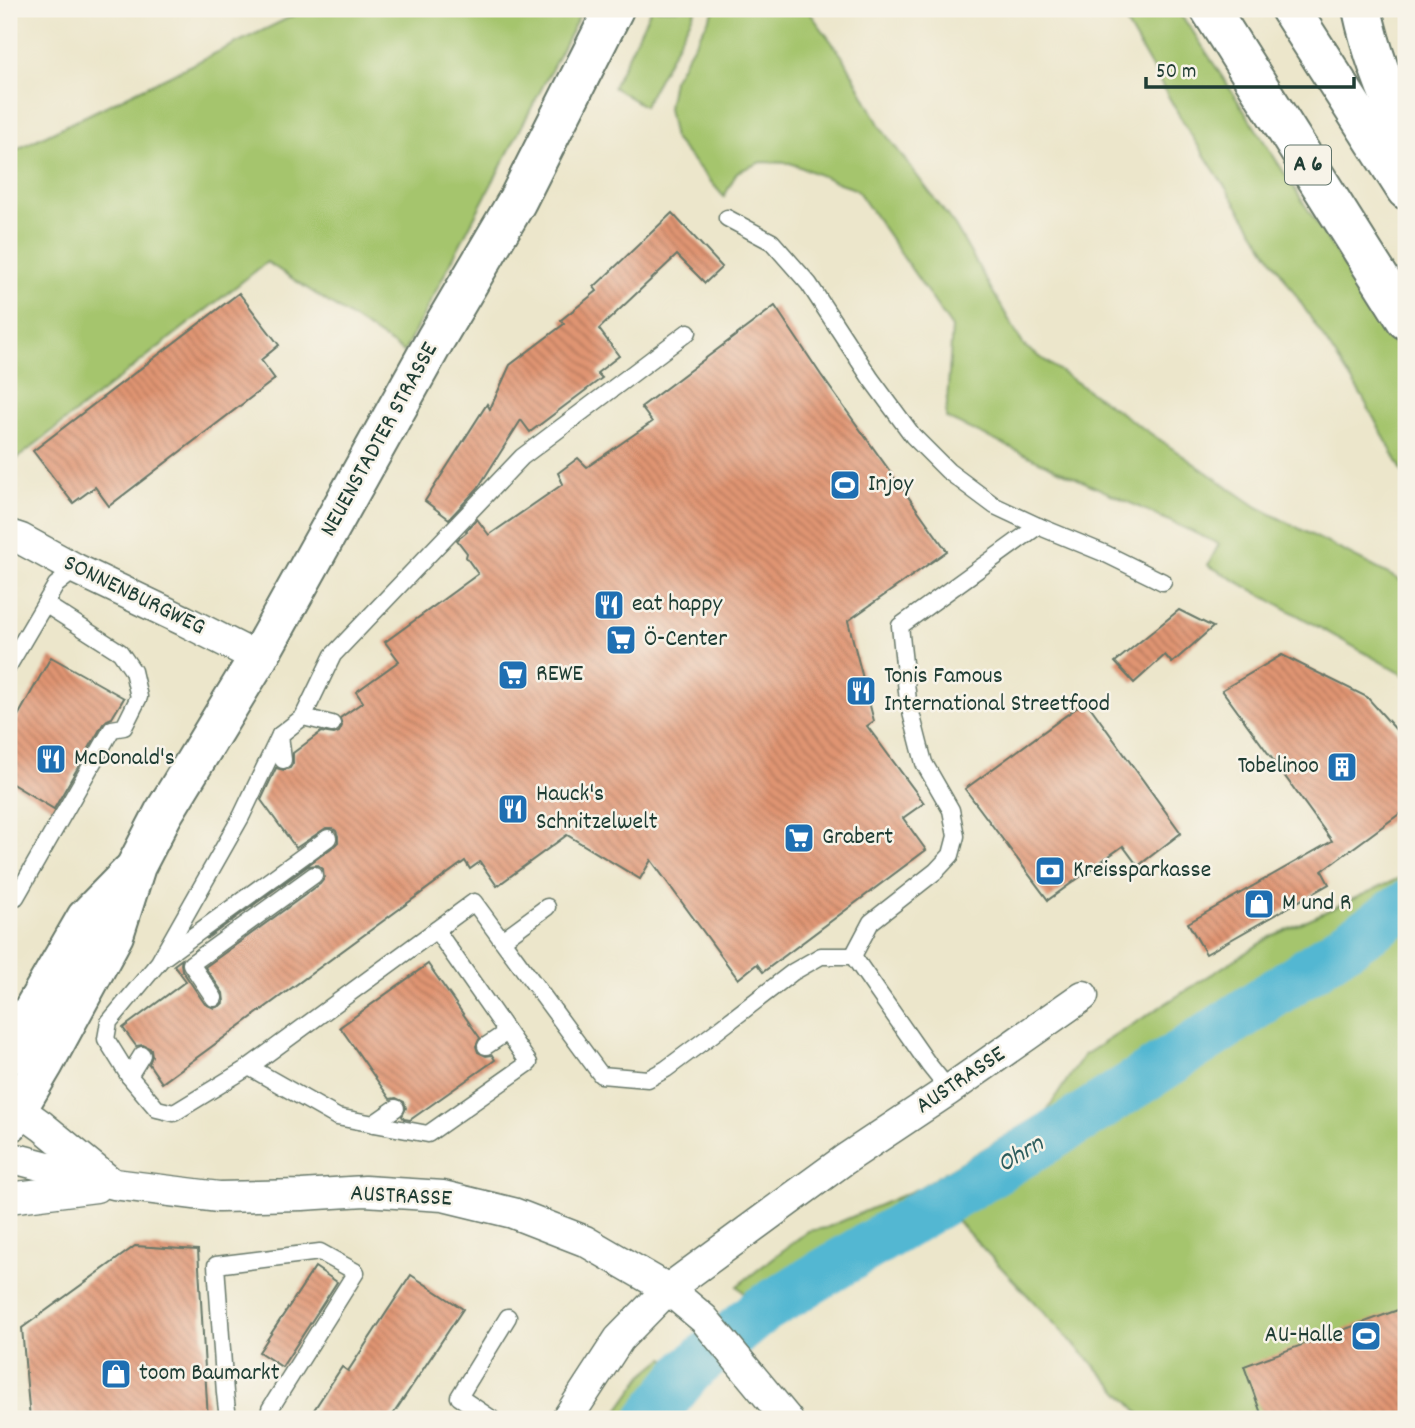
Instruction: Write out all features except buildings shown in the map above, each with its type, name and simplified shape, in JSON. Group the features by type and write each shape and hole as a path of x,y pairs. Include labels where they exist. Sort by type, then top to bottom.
{"main road":[{"name":"NEUENSTADTER STRASSE","path":"12,1111 45,1062 114,935 136,866 163,814 258,658 435,340 517,201 614,9"},
{"name":"A 6","path":"1210,9 1406,320"},
{"path":"1290,9 1406,191"},
{"path":"1362,9 1367,35 1406,133"},
{"name":"NEUENSTADTER STRASSE","path":"9,1055 86,918 136,866"}],"street":[{"name":"SONNENBURGWEG","path":"9,535 258,658"},
{"name":"AUSTRASSE","path":"567,1419 619,1339 668,1289 844,1160 1083,996"},
{"path":"12,1111 42,1126 114,1184"},
{"name":"AUSTRASSE","path":"9,1157 114,1184 219,1197 365,1191 443,1196 513,1213 585,1241 668,1289 704,1319 787,1419"},
{"name":"AUSTRASSE","path":"9,1198 114,1184"}],"lane":[{"path":"727,218 772,242 809,284 871,379 913,436 948,471 995,506 1163,582"},
{"path":"688,332 522,457 333,655 303,717 280,735 241,817 159,962 109,1022 106,1039 129,1076 157,1109 174,1113 249,1067 474,902 601,1075 648,1079 713,1034 793,972 821,956 853,956"},
{"path":"853,956 871,922 936,871 951,855 956,836 951,810 924,763 908,701 900,626 1038,526"},
{"path":"9,665 56,585 76,569"},
{"path":"9,899 16,897 112,729 124,727 139,696 133,671 120,652 45,604"},
{"path":"303,717 332,724"},
{"path":"280,735 283,760"},
{"path":"159,962 328,838"},
{"path":"214,998 191,964 314,875"},
{"path":"502,940 547,907"},
{"path":"249,1067 337,1117 428,1134 529,1063 436,930"},
{"path":"853,956 949,1090"},
{"path":"486,1046 507,1032"},
{"path":"129,1076 142,1055"},
{"path":"373,1124 396,1108"},
{"path":"228,1419 216,1265 320,1252 356,1272 270,1409 269,1419"},
{"path":"492,1419 459,1397 508,1317"}],"green space":[{"path":"307,9 583,9 404,352 267,262 9,465 9,153"},
{"path":"651,9 696,9 644,106 613,87"},
{"path":"715,9 807,9 845,60 881,128 955,226 1024,346 1257,507 1406,583 1406,676 1208,565 1219,544 946,418 952,328 857,190 790,163 761,162 737,172 724,197 674,139 668,108 673,80"},
{"path":"1118,9 1175,9 1190,27 1406,361 1406,478 1363,398 1186,127"},
{"path":"1406,875 1406,1419 1145,1419 940,1203 762,1310 737,1286 808,1231 826,1228 917,1189 1046,1112 1083,1056 1272,936"},
{"path":"664,1358 686,1370 667,1388 642,1419 612,1419 643,1375"}],"waterway":[{"name":"Ohrn","path":"650,1419 689,1371 762,1310 1080,1119 1406,905"}],"place":[{"name":"Injoy","path":"845,485"},
{"name":"eat happy","path":"609,605"},
{"name":"Ö-Center","path":"621,640"},
{"name":"REWE","path":"513,675"},
{"name":"Tonis Famous International Streetfood","path":"861,691"},
{"name":"McDonald's","path":"51,759"},
{"name":"Tobelinoo","path":"1342,767"},
{"name":"Hauck's Schnitzelwelt","path":"513,809"},
{"name":"Grabert","path":"799,838"},
{"name":"Kreissparkasse","path":"1050,871"},
{"name":"M und R","path":"1259,904"},
{"name":"AU-Halle","path":"1366,1336"},
{"name":"toom Baumarkt","path":"116,1374"}]}
